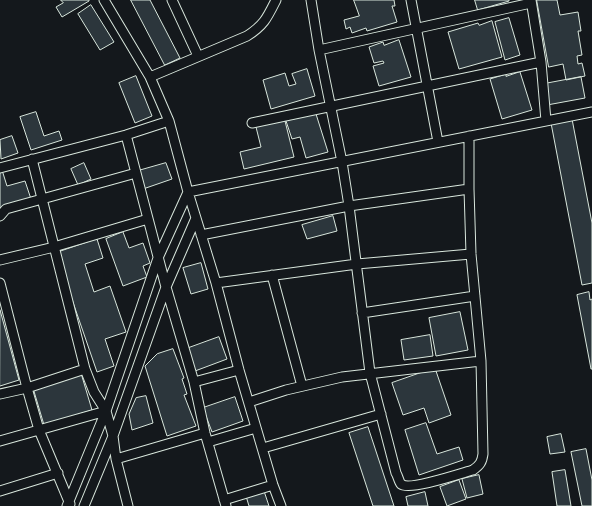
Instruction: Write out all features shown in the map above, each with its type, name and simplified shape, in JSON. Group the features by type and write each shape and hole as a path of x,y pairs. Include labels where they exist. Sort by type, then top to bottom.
{"street":[{"path":"104,0 150,77 169,122 239,370 273,486 281,506"},
{"path":"172,0 198,56"},
{"path":"150,77 247,36 258,29 265,21 276,0"},
{"path":"311,0 349,206 370,373 396,473 401,484 407,486 417,486 473,470 482,461 481,362 471,254 469,136"},
{"path":"411,0 438,142"},
{"path":"319,50 531,2 541,62 546,121"},
{"path":"252,123 541,62"},
{"path":"188,192 592,112"},
{"path":"0,168 169,122"},
{"path":"126,135 225,503 273,486"},
{"path":"32,159 85,368 94,392 106,411 128,506"},
{"path":"0,216 6,209 136,173"},
{"path":"201,235 349,206 469,189"},
{"path":"69,504 106,411 158,258 188,192"},
{"path":"84,506 113,436 166,287 196,218"},
{"path":"0,260 54,247 148,219"},
{"path":"216,283 357,264 471,254"},
{"path":"272,275 302,386"},
{"path":"0,283 39,430 58,472 69,504"},
{"path":"362,313 475,296"},
{"path":"249,402 302,386 342,377 481,362"},
{"path":"0,394 27,388 85,368"},
{"path":"194,382 239,370"},
{"path":"0,441 106,411"},
{"path":"263,448 381,414"},
{"path":"116,459 256,428"},
{"path":"0,491 58,472"}],"building":[{"path":"61,0 89,1 62,17 56,7 63,3"},
{"path":"131,0 150,0 180,58 165,65"},
{"path":"354,0 394,0 395,6 392,6 397,22 367,31 366,28 352,33 350,27 346,29 344,20 359,16"},
{"path":"475,0 509,0 509,1 478,10"},
{"path":"537,0 557,0 560,15 578,12 581,31 578,31 582,55 577,56 578,64 582,63 585,76 566,80 563,64 549,67"},
{"path":"91,5 114,42 100,50 78,14"},
{"path":"509,18 520,55 505,60 495,22"},
{"path":"492,21 502,57 459,69 448,32"},
{"path":"399,40 411,77 379,86 373,66 384,63 383,61 374,63 369,47 383,42 384,45"},
{"path":"307,69 315,96 271,109 263,80 285,73 289,86 296,84 292,74"},
{"path":"520,72 532,110 502,119 490,79"},
{"path":"136,76 152,116 135,123 119,83"},
{"path":"581,77 585,98 547,105 544,84"},
{"path":"36,112 44,136 59,131 62,140 31,150 20,117"},
{"path":"316,114 328,152 306,158 300,137 292,139 286,121"},
{"path":"572,119 592,223 592,283 582,285 551,123"},
{"path":"285,121 294,157 244,169 240,152 261,147 256,127"},
{"path":"12,136 18,153 1,159 0,140"},
{"path":"84,163 91,179 78,185 71,169"},
{"path":"166,163 172,179 143,189 138,171"},
{"path":"2,170 7,186 25,181 31,199 0,208 0,171"},
{"path":"333,216 337,231 307,239 302,225"},
{"path":"123,232 129,248 143,243 150,263 143,266 147,277 123,286 106,239"},
{"path":"97,239 103,258 85,264 94,292 110,286 126,332 105,339 114,366 97,372 56,253"},
{"path":"201,263 208,289 191,294 183,268"},
{"path":"589,292 590,300 592,299 592,369 577,295"},
{"path":"0,310 19,380 0,386"},
{"path":"460,312 468,350 436,356 429,318"},
{"path":"430,335 433,356 404,360 401,340"},
{"path":"219,337 227,359 195,371 186,349"},
{"path":"173,349 184,378 182,379 187,394 184,395 196,426 167,436 145,366 157,354"},
{"path":"435,368 451,415 429,423 424,408 403,415 392,383"},
{"path":"81,373 92,410 44,425 33,388"},
{"path":"146,396 153,423 132,430 129,414 136,398"},
{"path":"235,397 243,421 212,432 203,408"},
{"path":"426,423 437,454 459,447 463,460 419,475 405,430"},
{"path":"368,427 394,506 373,506 349,433"},
{"path":"561,434 565,452 550,454 547,437"},
{"path":"586,449 592,480 592,506 582,506 571,452"},
{"path":"565,470 571,506 557,506 552,472"},
{"path":"479,475 483,494 467,498 462,479"},
{"path":"459,480 466,499 447,506 440,487"},
{"path":"264,491 269,506 249,506 246,496"},
{"path":"425,492 428,506 408,506 406,497"}]}
